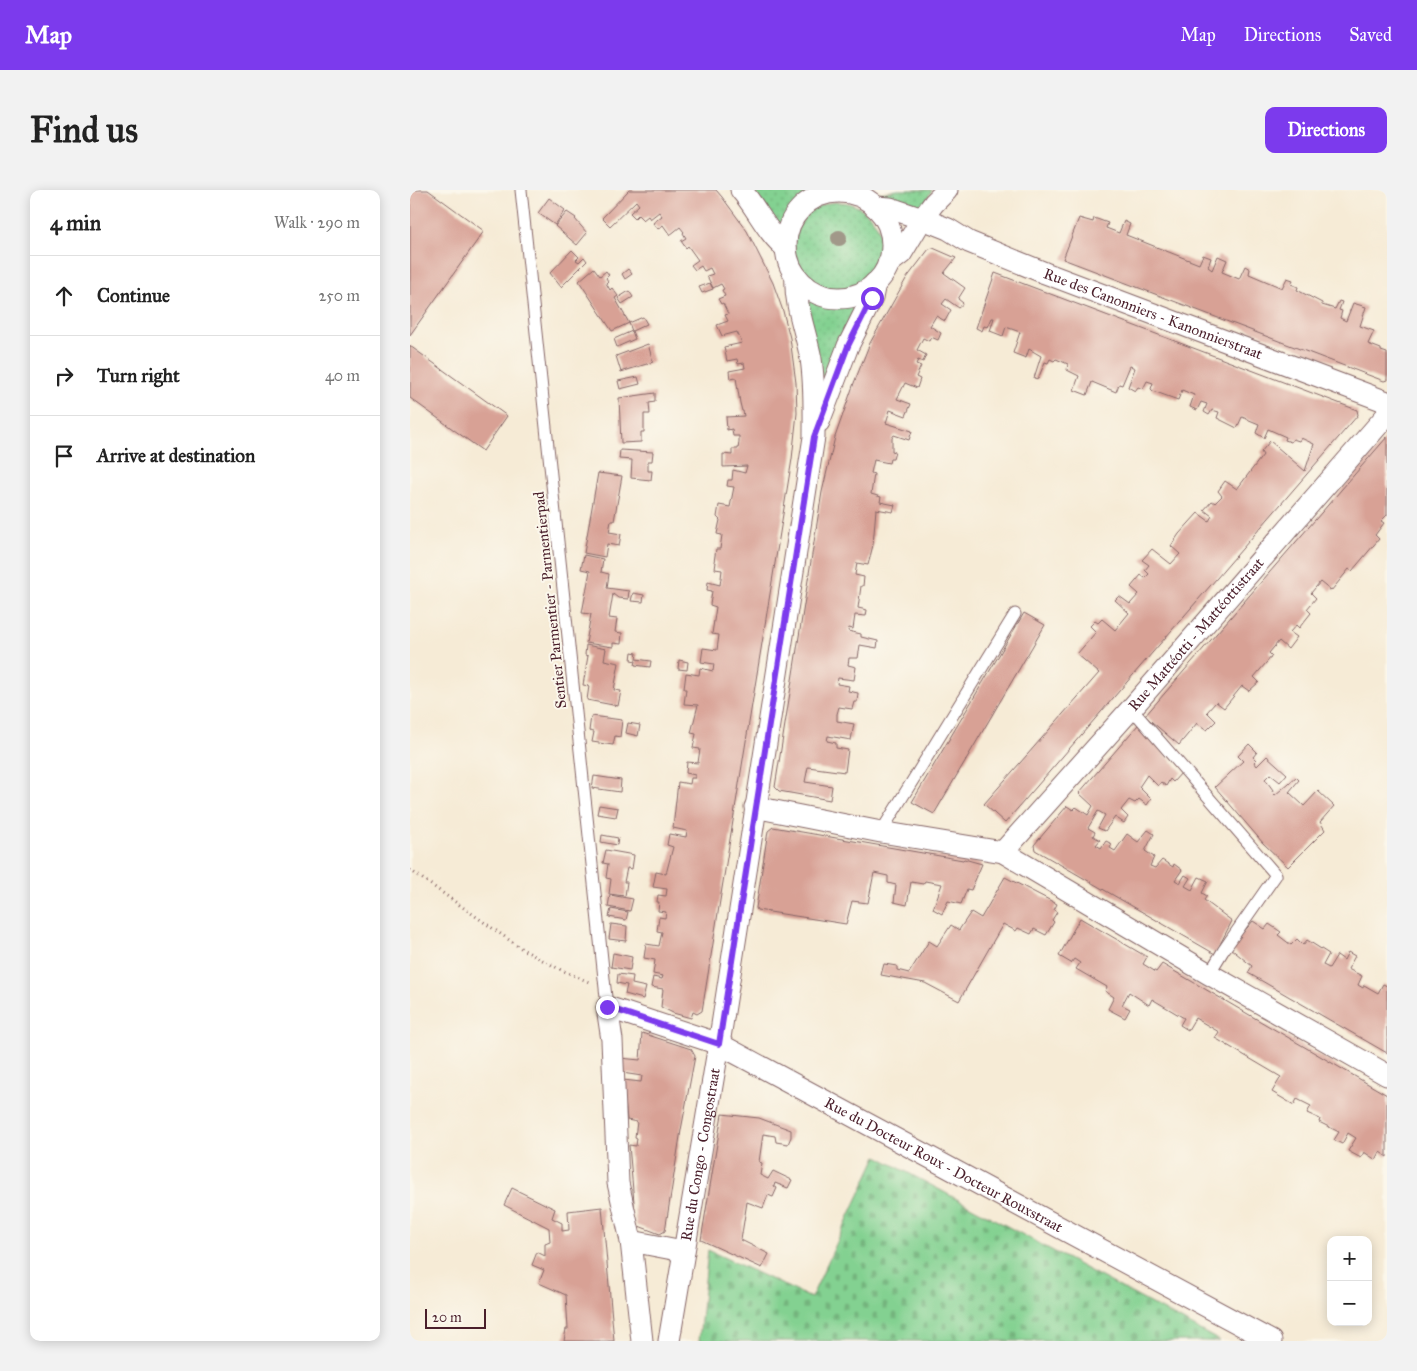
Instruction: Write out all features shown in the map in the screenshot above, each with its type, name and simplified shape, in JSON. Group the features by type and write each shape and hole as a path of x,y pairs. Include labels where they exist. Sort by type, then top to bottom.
{"street":[{"path":"741,190 777,241 786,248"},
{"path":"888,264 901,254 922,219 947,190"},
{"path":"947,190 950,214 970,242"},
{"path":"853,195 884,218 890,233 891,252 888,264 884,273 875,283 860,293 853,296 832,297 820,294 808,288 796,276 787,258 786,238 791,222 797,212 814,198 853,195"},
{"name":"Rue des Canonniers - Kanonnierstraat","path":"853,195 948,229 970,242 1045,273 1387,402"},
{"name":"Rue du Congo - Congostraat","path":"669,1341 719,1044 814,437 814,389 811,361 795,291 796,276"},
{"name":"Rue du Congo - Congostraat","path":"814,437 832,384 848,346 872,298 875,283"},
{"name":"Rue Mattéotti - Mattéottistraat","path":"1003,852 1130,710 1387,415"},
{"path":"755,807 881,832 1003,852 1209,974 1387,1075"},
{"name":"Rue du Docteur Roux - Docteur Rouxstraat","path":"606,998 719,1044 1271,1341"},
{"path":"606,998 612,1040 618,1183 631,1241 642,1341"},
{"path":"631,1241 683,1251"}],"lane":[{"name":"Sentier Parmentier - Parmentierpad","path":"521,190 606,998"},
{"path":"881,832 1015,614"},
{"path":"1130,710 1138,716 1276,875 1209,974"}],"path":[{"path":"410,870 522,949 606,998"}],"green space":[{"path":"754,190 818,190 800,201 787,219 782,233"},
{"path":"898,190 932,190 920,212 869,195"},
{"path":"838,202 855,205 863,209 875,221 879,229 882,246 879,263 875,271 863,283 855,287 838,290 821,287 813,283 801,271 797,263 794,246 797,229 801,221 813,209 821,205"},
{"path":"802,291 828,303 842,304 858,301 825,382 822,384"},
{"path":"877,1156 1220,1341 699,1341 708,1250 811,1298"}],"building":[{"path":"410,190 428,190 484,231 410,335"},
{"path":"629,190 716,190 747,231 773,283 790,338 796,383 797,413 792,459 702,1011 697,1014 693,1012 691,1018 673,1013 661,1007 663,989 651,987 653,977 662,979 663,976 653,974 655,960 644,958 646,944 659,946 662,932 657,931 659,917 665,918 666,912 658,911 659,902 657,902 658,895 666,896 667,889 653,887 656,872 666,874 673,847 667,845 669,834 686,837 687,831 673,828 678,782 690,784 691,778 695,778 695,775 686,773 687,762 698,763 700,749 693,748 696,734 691,733 698,705 684,704 686,673 699,675 700,668 713,671 714,664 701,662 703,648 717,650 719,635 712,634 716,607 710,605 712,591 707,590 708,582 720,585 721,578 722,570 715,569 716,562 714,562 716,549 720,549 722,535 717,534 720,520 717,517 719,505 730,507 734,487 727,486 728,480 732,480 733,470 745,473 747,466 723,467 723,454 732,455 732,449 738,449 739,442 739,436 733,436 732,429 727,430 726,417 744,416 736,378 730,379 729,371 745,368 744,363 738,364 737,359 727,361 724,347 742,343 737,332 722,336 717,325 728,321 725,315 728,314 723,303 721,304 718,299 725,296 722,290 724,289 721,284 713,288 707,276 713,274 710,268 704,271 701,266 695,270 691,265 698,260 688,246 686,248 681,241 686,238 680,227 670,235 663,225 658,229 653,223 662,216 659,212 650,219 648,216 643,220 638,215 635,218 630,213 639,205 636,201 610,226 602,218"},
{"path":"549,198 565,210 555,225 538,213"},
{"path":"567,212 576,218 587,233 577,245 555,226"},
{"path":"1079,218 1093,222 1094,218 1108,223 1106,228 1119,233 1124,221 1130,224 1126,235 1199,264 1203,255 1211,258 1208,267 1212,270 1218,256 1227,260 1222,272 1239,279 1245,266 1250,269 1249,274 1282,288 1287,278 1293,280 1291,284 1298,287 1297,290 1322,303 1322,305 1335,309 1339,301 1342,302 1339,310 1342,311 1340,318 1346,321 1353,303 1366,307 1360,326 1374,331 1368,344 1387,353 1387,380 1384,381 1063,259"},
{"path":"933,248 956,258 944,273 965,288 958,299 963,303 959,308 946,299 942,304 951,310 945,321 936,316 930,326 941,333 938,340 931,337 929,341 923,338 917,350 926,355 923,362 918,360 916,364 921,366 916,377 920,379 917,388 905,383 897,399 911,404 906,416 890,410 886,423 912,431 909,440 894,435 892,438 892,451 895,452 893,459 890,459 889,463 874,460 871,473 874,474 871,494 881,497 880,502 895,505 893,512 876,509 873,545 868,565 857,563 855,575 864,577 858,608 867,610 866,616 855,615 853,629 849,628 848,631 861,634 861,637 878,641 877,648 860,645 858,658 849,658 848,665 856,667 854,680 838,678 837,684 849,686 848,691 858,693 857,702 854,702 852,709 839,707 837,714 837,721 854,724 851,740 828,736 827,741 836,743 836,748 848,750 845,772 808,767 805,782 832,786 830,800 779,791 775,787 822,492 835,437 870,343 906,279 929,249"},
{"path":"572,250 579,257 576,260 579,262 584,257 587,261 561,287 550,273"},
{"path":"594,268 600,276 606,271 609,275 606,278 608,281 606,283 610,290 612,288 618,296 615,298 629,323 612,331 579,281"},
{"path":"628,269 632,274 625,279 622,274"},
{"path":"995,273 1357,410 1358,415 1005,823 984,804 1099,673 1077,654 1096,632 1090,626 1095,621 1098,623 1102,619 1115,630 1129,613 1115,600 1119,596 1130,604 1139,594 1131,587 1141,575 1145,578 1149,574 1145,570 1149,565 1142,560 1152,549 1171,564 1180,554 1171,546 1179,534 1198,513 1209,521 1212,516 1204,510 1212,501 1215,503 1222,496 1218,491 1225,481 1237,489 1263,455 1261,452 1270,441 1305,471 1314,444 1301,438 1299,441 1293,439 1291,442 1285,440 1286,437 1268,429 1264,438 1256,433 1259,424 1242,417 1237,428 1217,418 1219,412 1212,410 1209,415 1204,412 1207,404 1201,402 1197,410 1190,407 1194,395 1182,390 1178,400 1153,391 1151,389 1153,383 1147,381 1143,389 1138,387 1135,391 1128,387 1135,368 1130,366 1122,385 1119,384 1116,392 1092,382 1087,395 1074,390 1079,376 1067,370 1068,364 1056,359 1054,361 1050,359 1048,363 1045,362 1038,379 1034,378 1041,356 1029,349 1026,358 1013,353 1020,332 1006,327 1003,336 990,331 994,318 992,318 988,327 984,326 982,331 976,328"},
{"path":"710,283 713,289 702,293 699,287"},
{"path":"629,291 633,297 622,304 618,298"},
{"path":"643,317 647,324 632,331 629,323"},
{"path":"632,331 635,339 617,347 614,339"},
{"path":"648,344 653,362 621,372 616,356"},
{"path":"410,346 507,416 483,451 410,398"},
{"path":"638,377 640,384 620,389 618,381"},
{"path":"655,393 655,402 649,403 650,414 644,414 644,432 641,432 641,442 621,443 619,398"},
{"path":"1387,437 1387,515 1381,521 1384,523 1375,535 1379,539 1352,571 1349,569 1331,591 1320,582 1311,593 1316,598 1307,609 1311,613 1299,628 1296,625 1290,632 1297,637 1288,649 1279,641 1269,653 1272,656 1254,677 1259,682 1249,691 1242,686 1224,708 1216,702 1207,712 1216,721 1207,730 1197,723 1179,745 1145,716"},
{"path":"620,450 653,452 652,461 648,461 648,471 652,471 651,480 631,478 632,460 619,459"},
{"path":"598,473 622,476 614,521 611,521 609,532 621,534 619,546 607,544 605,557 584,553"},
{"path":"584,555 603,559 601,572 609,574 607,588 629,591 628,599 618,598 613,594 609,618 617,619 615,632 622,633 621,644 613,643 613,647 586,643 591,614 582,613 590,571 581,569"},
{"path":"633,593 644,595 643,602 631,601"},
{"path":"1024,613 1045,625 934,814 912,802"},
{"path":"586,645 606,649 604,660 619,663 614,690 621,691 618,706 587,700 589,686 583,685 588,656 585,655"},
{"path":"632,652 637,653 636,659 651,661 650,667 635,665 636,661 631,660"},
{"path":"679,660 688,662 687,670 678,669"},
{"path":"591,716 622,720 620,737 615,736 613,745 592,742 594,732 589,731"},
{"path":"628,723 640,725 638,736 626,733"},
{"path":"1138,725 1182,772 1173,782 1170,779 1166,786 1161,782 1158,786 1147,775 1139,787 1151,799 1147,805 1139,799 1135,803 1129,800 1121,810 1128,817 1124,823 1115,817 1105,831 1098,828 1105,815 1098,811 1088,828 1095,832 1093,836 1100,840 1096,845 1101,848 1106,841 1112,844 1110,848 1115,851 1127,834 1138,842 1148,830 1154,834 1145,851 1154,857 1150,866 1155,868 1162,860 1173,867 1174,864 1182,870 1175,880 1180,883 1185,875 1190,878 1185,886 1192,890 1199,877 1208,881 1202,893 1207,896 1204,900 1232,921 1215,954 1035,850 1034,845 1067,806 1073,810 1076,807 1088,815 1093,806 1079,793"},
{"path":"1249,744 1257,752 1253,757 1256,760 1254,762 1257,766 1267,756 1287,774 1280,782 1270,774 1265,779 1275,795 1296,777 1299,780 1289,792 1304,806 1318,791 1334,806 1320,822 1325,830 1288,867 1263,843 1215,787 1243,761 1238,756"},
{"path":"594,776 621,780 620,792 592,788"},
{"path":"599,805 618,808 616,817 597,814"},
{"path":"773,827 964,859 982,864 971,890 967,889 961,904 948,901 942,914 933,909 942,884 925,881 923,884 911,882 907,905 894,902 896,885 888,883 888,876 874,873 868,903 852,901 846,924 757,910 768,831"},
{"path":"602,835 618,838 617,845 601,842"},
{"path":"606,850 634,855 632,869 627,868 624,882 627,882 625,896 609,894 611,879 606,878 608,864 603,863"},
{"path":"1005,877 1057,904 1054,910 1057,912 1052,920 1054,922 1046,935 1034,929 1031,934 1018,928 1016,931 1003,924 959,1001 925,983 881,975 884,964 897,966 897,970 909,973 929,941 937,946 951,925 959,930 971,912 981,918"},
{"path":"610,895 633,899 630,911 608,907"},
{"path":"611,909 628,912 626,920 609,917"},
{"path":"1080,918 1147,957 1143,964 1156,972 1162,964 1387,1095 1387,1157 1380,1152 1376,1160 1364,1152 1361,1158 1348,1151 1356,1138 1348,1133 1342,1144 1334,1140 1339,1132 1319,1122 1320,1119 1307,1113 1311,1106 1297,1099 1294,1105 1272,1092 1281,1077 1215,1038 1219,1032 1195,1018 1188,1030 1180,1025 1184,1018 1152,999 1149,1005 1129,992 1122,1005 1130,1009 1125,1018 1108,1009 1114,997 1105,991 1107,987 1076,969 1080,963 1074,959 1071,963 1059,956"},
{"path":"1253,921 1265,929 1269,924 1281,932 1278,935 1291,945 1297,939 1303,945 1307,940 1329,954 1323,965 1329,968 1337,955 1344,960 1348,952 1355,956 1348,969 1362,976 1358,985 1363,988 1364,985 1378,993 1383,984 1387,986 1387,1053 1248,973 1252,966 1230,948"},
{"path":"611,924 627,926 626,941 609,939"},
{"path":"613,953 632,957 630,970 611,967"},
{"path":"618,974 633,976 632,984 646,987 643,999 625,994 627,985 617,983"},
{"path":"642,1033 691,1049 695,1056 665,1231 660,1234 636,1225 629,1145 636,1146 637,1122 627,1120 623,1080 641,1082 642,1076 622,1073 620,1058 640,1060"},
{"path":"722,1114 759,1118 791,1130 788,1144 776,1142 775,1136 763,1134 759,1162 762,1163 760,1175 768,1179 773,1171 792,1180 788,1188 775,1183 774,1186 777,1188 773,1197 768,1195 763,1208 747,1202 741,1240 769,1254 762,1268 701,1240"},
{"path":"512,1188 555,1209 552,1218 562,1223 562,1231 569,1230 568,1211 602,1207 614,1341 564,1341 566,1329 568,1329 566,1295 539,1283 544,1270 532,1265 537,1252 545,1256 545,1244 550,1242 549,1228 504,1205"}],"route":[{"path":"607,1007 719,1044 814,437 832,384 848,346 872,298"}]}
